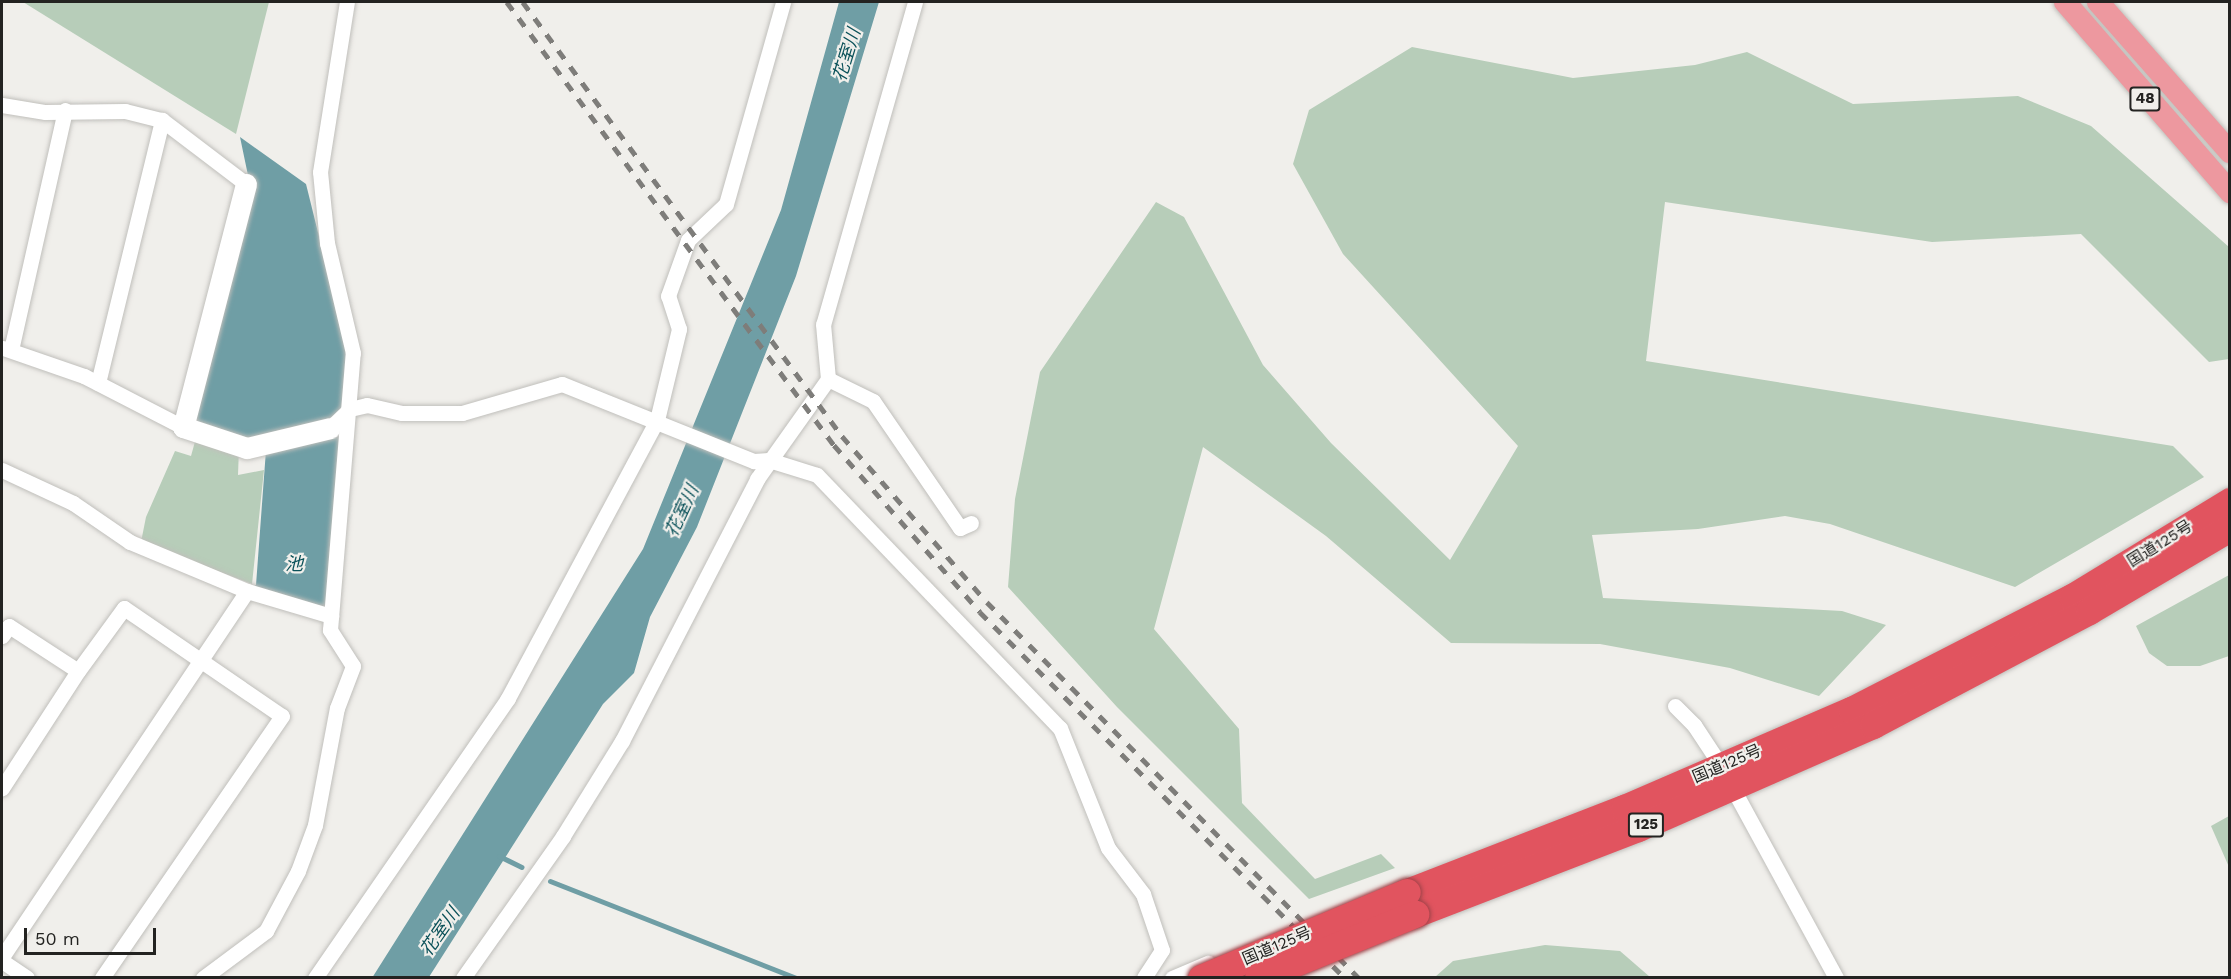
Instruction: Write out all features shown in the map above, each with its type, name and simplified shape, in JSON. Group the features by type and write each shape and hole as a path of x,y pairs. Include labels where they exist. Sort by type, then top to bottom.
{"highway":[{"path":"1862,717 1935,650 2229,485"},
{"name":"国道125号","path":"1862,717 2072,597 2229,501"},
{"name":"国道125号","path":"1207,970 1411,903 1727,776 1862,717 2089,611 2229,528"},
{"path":"1862,717 1960,696 2050,652 2229,549"},
{"name":"国道125号","path":"1258,978 1411,903"}],"main road":[{"name":"48","path":"2065,2 2229,192"},
{"name":"48","path":"2098,2 2229,152"}],"street":[{"path":"203,978 266,931 298,871 315,825 337,708 353,666 330,630 350,409 352,353 327,243 320,172 347,2"},
{"path":"315,978 508,698 661,423 680,329 668,296 688,240 726,204 783,2"},
{"path":"463,978 563,837 622,741 770,460 828,379 822,324 915,2"},
{"path":"2,105 65,110 125,111 162,120 246,184 183,427"},
{"path":"65,110 7,349 98,383 183,427 247,448 330,428 350,409 367,405 402,413 462,413 562,384 754,461 770,460 817,476 1060,728 1108,848 1143,894 1162,950 1144,978"},
{"path":"98,383 162,120"},
{"path":"828,379 873,401 960,528 971,523"},
{"path":"2,470 73,503 130,542 247,591 331,616"},
{"path":"27,978 2,959 204,661 247,591"},
{"path":"2,788 78,671 124,608 282,716 102,978"},
{"path":"2,636 9,626 78,671"},
{"path":"1675,706 1694,724 1727,776 1836,978"},
{"path":"1172,978 1207,970"}],"green space":[{"path":"23,2 269,2 236,134"},
{"path":"1412,47 1573,78 1695,65 1747,52 1853,104 2018,96 2091,126 2229,247 2229,359 2209,362 2081,234 1932,242 1665,202 1646,361 2173,446 2204,477 2015,587 1830,524 1785,516 1698,529 1592,535 1603,598 1842,611 1886,625 1819,696 1730,668 1600,644 1451,643 1326,536 1203,447 1154,629 1239,729 1242,803 1315,879 1381,854 1395,868 1309,899 1117,707 1008,587 1015,499 1040,372 1156,202 1184,217 1263,365 1331,443 1450,560 1518,446 1343,254 1293,164 1309,110"},
{"path":"196,438 239,448 238,475 264,470 252,584 141,542 146,517 175,451 191,456"},
{"path":"2229,575 2229,656 2200,666 2167,666 2149,653 2136,626"},
{"path":"2229,816 2229,867 2211,826"},
{"path":"1545,945 1620,951 1650,977 1435,977 1453,961"}],"water":[{"name":"花室川","path":"839,2 879,2 796,276 697,527 650,617 634,673 603,704 429,977 372,978 643,549 781,210"},
{"path":"240,137 306,184 348,353 346,407 329,424 263,442 187,425 250,185"},
{"name":"池","path":"345,419 328,611 251,588 256,585 266,450"}],"waterway":[{"path":"499,856 522,867"},
{"path":"550,881 796,978"}],"railway":[{"path":"507,2 834,445 980,612 1345,978"},
{"path":"523,2 842,436 987,602 1359,978"}]}
